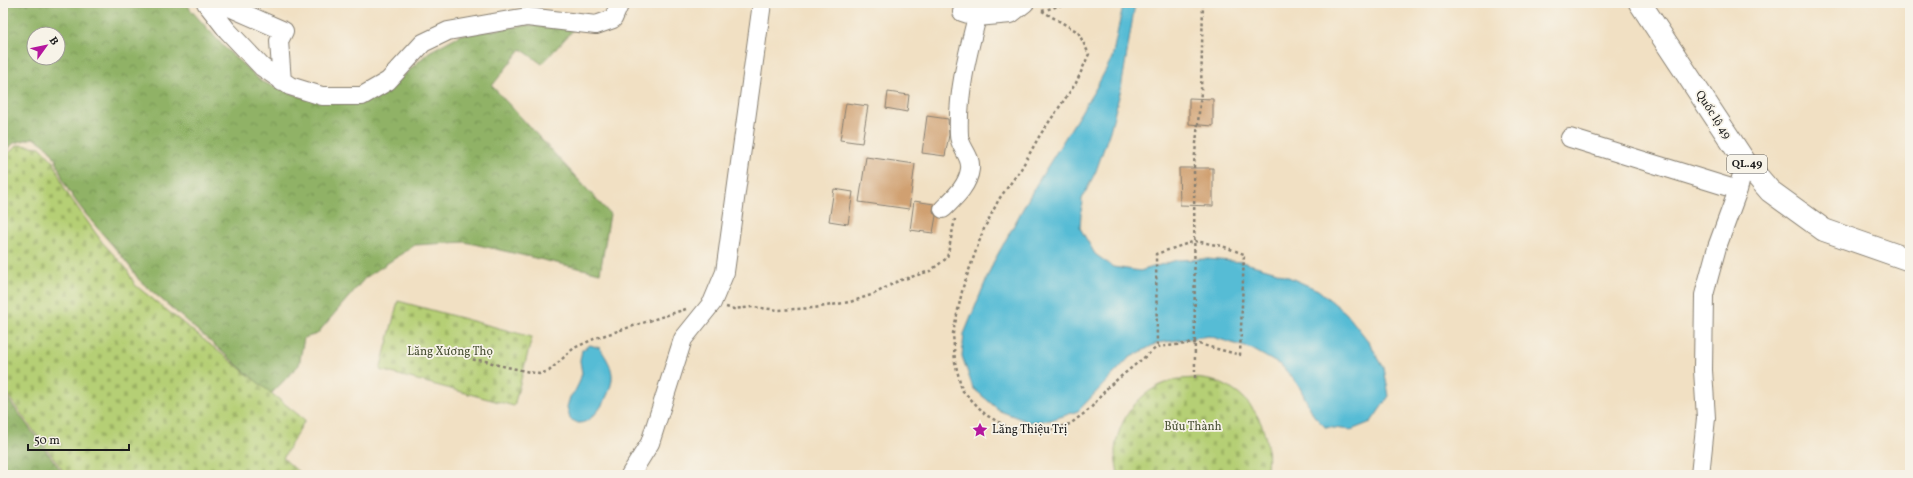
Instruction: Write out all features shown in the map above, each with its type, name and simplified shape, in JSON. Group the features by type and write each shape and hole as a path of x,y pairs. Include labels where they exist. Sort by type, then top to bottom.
{"highway":[{"name":"Quốc lộ 49","path":"1640,3 1745,162 1770,191 1824,230 1910,260"}],"street":[{"path":"206,3 227,30 262,67 282,82 322,96 362,96 388,81 422,42 448,31 526,18 596,25 613,19 620,3"},
{"path":"220,3 284,31 279,42 282,82"},
{"path":"630,475 650,443 683,339 712,302 725,272 762,3"},
{"path":"943,209 958,194 966,183 970,169 969,157 959,139 958,124 970,15 1011,14 1025,3"},
{"path":"1570,138 1738,190"},
{"path":"1700,475 1706,418 1703,370 1704,295 1717,247 1738,190 1745,162"}],"path":[{"path":"1025,3 1078,32 1089,54 1076,83 1040,135 1021,169 998,199 980,238 963,287 953,333 955,362 962,390 986,415 1011,429 1045,431 1070,424 1090,409 1108,387 1157,347 1195,343 1240,355 1244,254 1222,246 1196,241 1156,254 1157,347"},
{"path":"1042,11 1068,3"},
{"path":"1195,378 1196,241 1194,164 1201,92 1203,3"},
{"path":"456,353 475,360 486,361 539,374 549,371 574,348 596,338 688,308 712,302 734,309 753,307 778,310 814,308 850,302 874,294 898,281 930,271 947,258 956,214 958,194"}],"green space":[{"path":"3,3 187,3 190,9 224,47 262,82 302,97 349,103 381,96 429,52 460,35 528,25 574,29 542,64 521,49 492,86 610,214 600,273 465,242 415,245 365,278 317,334 304,338 299,365 271,394 139,280 131,268 77,203 65,183 53,155 42,143 33,138 14,143 3,153"},
{"path":"18,145 40,147 54,162 65,190 102,242 126,268 135,285 305,420 283,458 302,475 66,475 3,389 3,314 5,312 3,295 3,158"},
{"name":"Lăng Xương Thọ","path":"398,301 532,337 514,406 380,370"},
{"name":"Bửu Thành","path":"1195,378 1220,383 1233,390 1253,409 1265,433 1268,461 1266,475 1118,475 1115,451 1117,439 1121,427 1132,407 1140,398 1160,385 1177,379"},
{"path":"3,392 64,475 3,475"}],"water":[{"path":"1126,3 1135,4 1121,89 1110,131 1096,171 1082,199 1080,228 1095,254 1113,267 1140,271 1177,260 1207,259 1242,262 1277,272 1318,290 1346,313 1369,342 1384,368 1389,396 1371,422 1351,430 1325,427 1314,416 1299,386 1282,366 1252,349 1209,336 1157,343 1129,358 1078,411 1051,420 1029,422 1000,411 973,388 962,356 964,334 993,263 1036,185 1096,88 1112,58 1122,10"},
{"path":"590,345 600,348 607,359 612,379 609,392 601,407 590,419 578,423 570,419 567,407 570,397 579,383 582,373 580,361 582,350"}],"building":[{"path":"888,92 909,95 907,112 886,108"},
{"path":"1189,98 1213,99 1213,126 1189,124"},
{"path":"846,103 868,106 862,143 840,140"},
{"path":"927,116 948,119 949,135 945,156 922,153"},
{"path":"866,157 915,164 909,209 859,202"},
{"path":"1179,168 1213,168 1213,206 1180,205"},
{"path":"834,189 853,192 848,224 829,221"},
{"path":"914,201 934,204 933,211 936,216 933,233 910,230"}],"place":[{"name":"Lăng Thiệu Trị","path":"980,430"}]}
